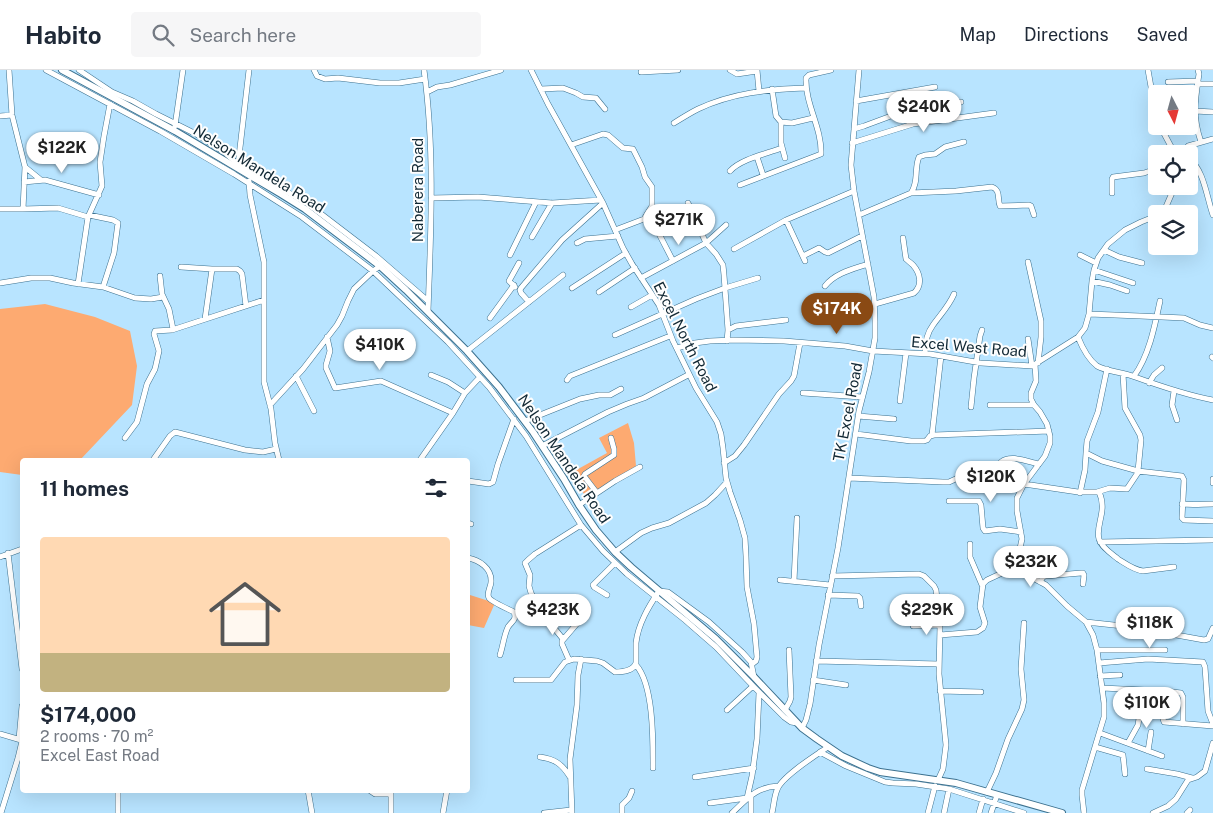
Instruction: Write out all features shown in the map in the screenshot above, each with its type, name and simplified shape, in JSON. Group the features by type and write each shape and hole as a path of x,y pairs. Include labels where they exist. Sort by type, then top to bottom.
{"main road":[{"name":"Nelson Mandela Road","path":"62,70 175,131 249,179 296,203 380,266 428,311 494,381 526,421 579,505 600,535 615,552 657,594 716,638 800,726 842,756 868,768 937,783 956,783 1062,813"}],"street":[{"path":"9,70 12,115 25,168 23,209"},
{"path":"46,70 249,179 373,271 448,342 480,377 514,419 534,448 582,525 615,563 657,594 716,647 784,717 800,726"},
{"path":"79,70 112,92 176,123 224,152 244,169 266,179 308,204 376,256 428,301"},
{"path":"175,131 183,70"},
{"path":"238,164 249,70"},
{"path":"314,70 317,76 325,79 338,78 380,83 399,83 425,79"},
{"name":"Naberera Road","path":"424,70 430,123 431,158 428,311"},
{"path":"427,92 438,87 501,70"},
{"name":"Excel North Road","path":"531,70 602,201 626,252 662,313 670,336 688,375 717,422 721,434 727,482 745,538 747,587 754,624 757,656 752,664 754,677"},
{"path":"641,72 678,70"},
{"path":"730,70 737,74 757,71 759,91"},
{"path":"740,185 821,154 819,136 806,88 806,78 807,76 831,70"},
{"name":"TK Excel Road","path":"800,726 808,713 838,548 858,416 873,351 876,321 851,165 859,70"},
{"path":"1148,70 1151,85"},
{"path":"1198,70 1198,85"},
{"path":"1168,82 1213,84"},
{"path":"856,101 935,87"},
{"path":"541,89 562,88 576,92 583,97 596,98 604,110"},
{"path":"674,123 712,103 759,91 806,88"},
{"path":"772,89 776,116 781,122 780,140 785,158"},
{"path":"854,129 899,113 917,112 961,102"},
{"path":"78,284 89,216 102,185 101,154 110,104"},
{"path":"1198,111 1213,112"},
{"path":"852,143 913,124 994,113"},
{"path":"0,116 12,115"},
{"path":"781,122 792,123 813,118"},
{"path":"571,145 600,135 608,135 623,148 633,149 652,187 652,208 642,220 617,233 585,239 577,243"},
{"path":"1198,135 1201,142"},
{"path":"1191,145 1213,139"},
{"path":"911,193 915,187 917,164 920,157 933,155 945,148 964,142"},
{"path":"730,171 738,165 782,148"},
{"path":"757,157 763,176"},
{"path":"25,168 41,180"},
{"path":"1198,171 1213,215"},
{"path":"1112,193 1113,177 1148,172"},
{"path":"249,179 264,262 264,386 270,405 278,458"},
{"path":"24,182 41,180 99,195"},
{"path":"859,215 911,193 992,187 997,191 1000,206 1029,205 1034,216"},
{"path":"734,249 786,220 854,191"},
{"path":"431,198 478,197 552,203 602,201"},
{"path":"520,290 562,240 602,201"},
{"path":"510,255 536,202"},
{"path":"532,237 552,203"},
{"path":"688,203 706,243 716,254 724,268 727,341"},
{"path":"0,209 60,208 113,220 118,224 114,254 103,287"},
{"path":"1148,219 1125,230 1108,244 1096,263 1092,281 1089,314 1085,328 1078,337 1091,359 1098,366 1134,376 1174,391 1213,400"},
{"path":"786,220 804,259 819,248 828,252 862,236"},
{"path":"641,278 706,243 726,225"},
{"path":"656,228 673,261"},
{"path":"874,304 914,293 919,287 920,278 912,264 906,259 903,238"},
{"path":"1104,250 1119,258 1142,263"},
{"path":"572,288 626,252"},
{"path":"1080,255 1096,263"},
{"path":"1028,262 1040,314 1041,327 1041,337 1035,364"},
{"path":"519,263 509,282 520,290 529,302"},
{"path":"825,286 833,278 868,264"},
{"path":"270,405 327,337 342,316 354,289 380,266"},
{"path":"181,267 241,271 246,306"},
{"path":"599,292 635,268"},
{"path":"205,319 212,269"},
{"path":"1094,270 1133,283"},
{"path":"467,351 563,275"},
{"path":"160,276 162,296 169,310 173,329"},
{"path":"0,283 44,277 103,287 135,298 162,296"},
{"path":"615,335 662,313 725,288 758,278"},
{"path":"1092,281 1127,291"},
{"path":"490,318 514,286"},
{"path":"924,353 930,330 954,294"},
{"path":"630,307 652,295"},
{"path":"124,438 137,422 147,384 155,369 158,351 154,333 157,330 173,329 264,300"},
{"path":"1134,376 1140,367 1151,338 1160,301"},
{"path":"1089,314 1184,318 1213,328"},
{"path":"728,330 736,326 786,320"},
{"path":"971,407 982,330"},
{"path":"567,380 570,376 670,336"},
{"path":"327,337 330,351 326,368 335,388 381,381 453,413"},
{"name":"Excel West Road","path":"676,348 701,342 784,341 845,346 873,351 924,353 976,363 1035,364 1078,337"},
{"path":"1018,572 1016,565 1021,532 1017,502 1024,484 1048,449 1050,436 1047,424 1031,400 1030,394 1036,381 1035,364 1028,339"},
{"path":"724,463 735,456 744,445 779,394 791,381 794,376 800,343"},
{"path":"900,401 906,353"},
{"path":"932,436 941,356"},
{"path":"1149,383 1162,368"},
{"path":"1080,492 1085,470 1086,441 1098,412 1107,369"},
{"path":"1024,484 1080,492 1098,492 1110,488 1127,490 1138,471 1141,440 1140,434 1125,408 1123,374"},
{"path":"430,375 448,382 465,393"},
{"path":"542,446 608,412 644,398 688,375"},
{"path":"296,376 314,412"},
{"path":"421,458 465,393 480,377"},
{"path":"526,421 580,399 596,395 610,395 621,389"},
{"path":"1174,391 1172,405 1177,420"},
{"path":"803,392 862,397"},
{"path":"990,405 1034,405"},
{"path":"858,416 894,419"},
{"path":"470,481 489,484 493,482 514,419"},
{"path":"856,434 924,442 932,436 1049,431"},
{"path":"157,458 170,436 175,432 259,452 276,449"},
{"path":"597,493 584,476 614,455 611,438"},
{"path":"1086,453 1099,460 1138,471 1183,477 1183,519 1213,521"},
{"path":"1000,480 1001,462 1004,459 1018,459 1039,464"},
{"path":"579,505 640,467"},
{"path":"849,478 943,482 960,478 982,479"},
{"path":"615,552 641,533 669,524 706,503 727,482"},
{"path":"1098,492 1102,504 1098,533 1100,542 1111,554 1139,571 1174,568"},
{"path":"949,501 979,501 983,528 985,530 1000,529 1021,532"},
{"path":"1182,504 1213,504"},
{"path":"794,581 797,518"},
{"path":"569,660 562,644 562,639 546,618 531,593 529,586 530,575 526,563 535,554 582,525"},
{"path":"1100,542 1213,540"},
{"path":"940,635 977,632 982,630 985,623 980,608 982,585 970,556 970,544"},
{"path":"0,557 20,550"},
{"path":"8,553 20,652"},
{"path":"470,559 478,561 489,572 491,581 488,594 491,599 514,612 515,615 507,629 500,656"},
{"path":"607,595 593,585 615,563"},
{"path":"982,585 987,580 1011,571 1033,578 1046,585 1086,622 1093,635 1099,662 1104,717 1082,792 1084,813"},
{"path":"1040,582 1046,576 1081,573 1084,575 1083,584"},
{"path":"832,576 919,574 924,576 934,586 940,625 940,691 946,745 943,768 928,813"},
{"path":"780,580 830,585"},
{"path":"653,768 651,706 642,676 636,665 636,640 649,607 657,594 668,592 703,616 742,652 752,664"},
{"path":"828,595 858,596 861,606"},
{"path":"902,603 937,602"},
{"path":"562,639 580,620"},
{"path":"1086,622 1132,627 1204,640 1208,639 1213,628"},
{"path":"987,792 1022,709 1024,700 1021,669 1024,623"},
{"path":"913,626 940,625"},
{"path":"785,710 791,697 789,650"},
{"path":"1097,650 1165,650"},
{"path":"544,813 572,812 571,750 581,659"},
{"path":"1099,662 1148,659 1203,662 1206,667 1208,711 1213,725 1164,721 1165,691"},
{"path":"516,680 551,680 563,664 569,660 597,661 615,672 631,670 636,665"},
{"path":"816,661 939,664"},
{"path":"1100,676 1120,675"},
{"path":"813,680 846,685"},
{"path":"726,710 753,686"},
{"path":"1102,688 1165,691 1182,694 1183,724"},
{"path":"940,691 982,692"},
{"path":"750,813 749,796 758,729 759,693"},
{"path":"1128,743 1138,725 1141,705"},
{"path":"1148,751 1151,732"},
{"path":"1100,733 1162,756"},
{"path":"0,734 20,740"},
{"path":"1153,813 1168,806 1188,780 1197,777 1204,770 1213,743"},
{"path":"1,813 20,746"},
{"path":"772,813 778,786 788,776 828,746"},
{"path":"1095,747 1123,755 1125,774"},
{"path":"820,752 846,766 885,782 937,783 1024,813"},
{"path":"540,757 558,762 570,778"},
{"path":"695,777 754,768"},
{"path":"1147,769 1192,778"},
{"path":"710,803 749,796 766,788 778,786"},
{"path":"945,813 949,788"},
{"path":"622,813 622,804 629,798 632,791"},
{"path":"118,793 118,813"},
{"path":"309,793 312,813"},
{"path":"391,793 391,813"},
{"path":"443,813 446,793"},
{"path":"992,813 997,795"},
{"path":"732,813 749,796"},
{"path":"979,813 983,799"}],"shaded area":[{"path":"45,304 95,317 130,331 137,366 132,405 82,458 20,458 20,475 0,472 0,309"},
{"path":"628,423 634,443 636,466 587,498 569,474 607,453 599,438"},
{"path":"470,595 495,603 484,628 470,625"}]}
